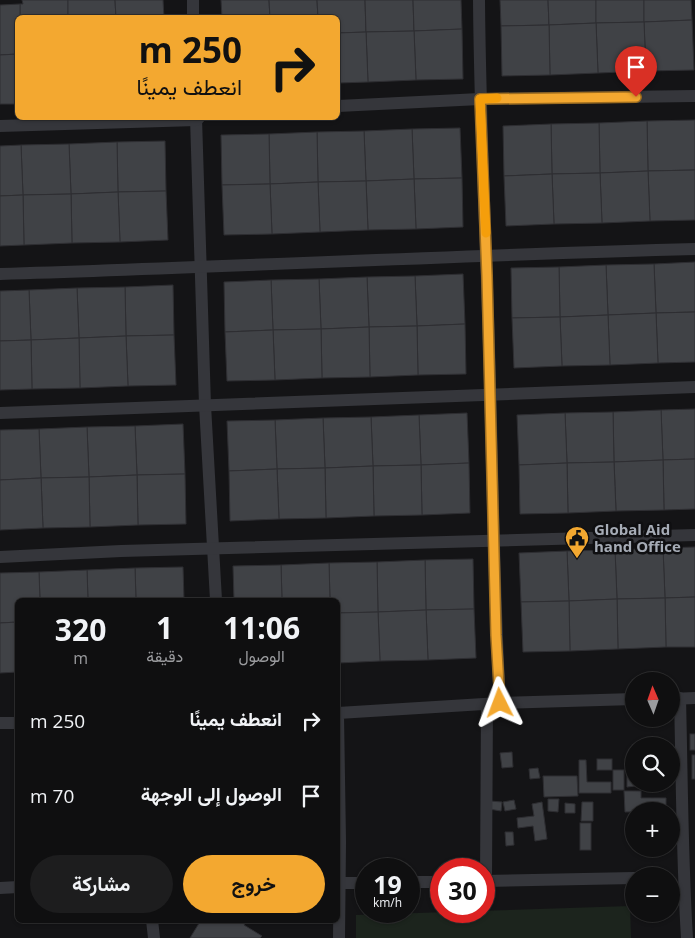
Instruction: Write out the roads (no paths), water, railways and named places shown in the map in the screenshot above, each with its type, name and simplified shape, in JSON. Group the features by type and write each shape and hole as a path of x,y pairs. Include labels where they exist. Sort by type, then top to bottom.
{"street":[{"path":"193,0 193,15"},
{"path":"479,0 480,99 495,540 496,635 500,703"},
{"path":"340,106 480,99 695,96"},
{"path":"0,126 148,120"},
{"path":"197,120 205,405 216,598"},
{"path":"0,274 200,268 529,253 695,249"},
{"path":"0,413 695,387"},
{"path":"0,557 213,548 695,535"},
{"path":"680,698 695,698"},
{"path":"340,713 500,703 625,699"},
{"path":"485,858 487,704"},
{"path":"0,723 15,723"},
{"path":"677,728 683,800 678,867"},
{"path":"495,881 625,878"},
{"path":"340,883 355,883"},
{"path":"0,888 15,888"},
{"path":"680,895 687,938"},
{"path":"152,923 154,938"},
{"path":"339,923 339,938"}],"place":[{"name":"Global Aid hand Office","path":"577,559"}]}
